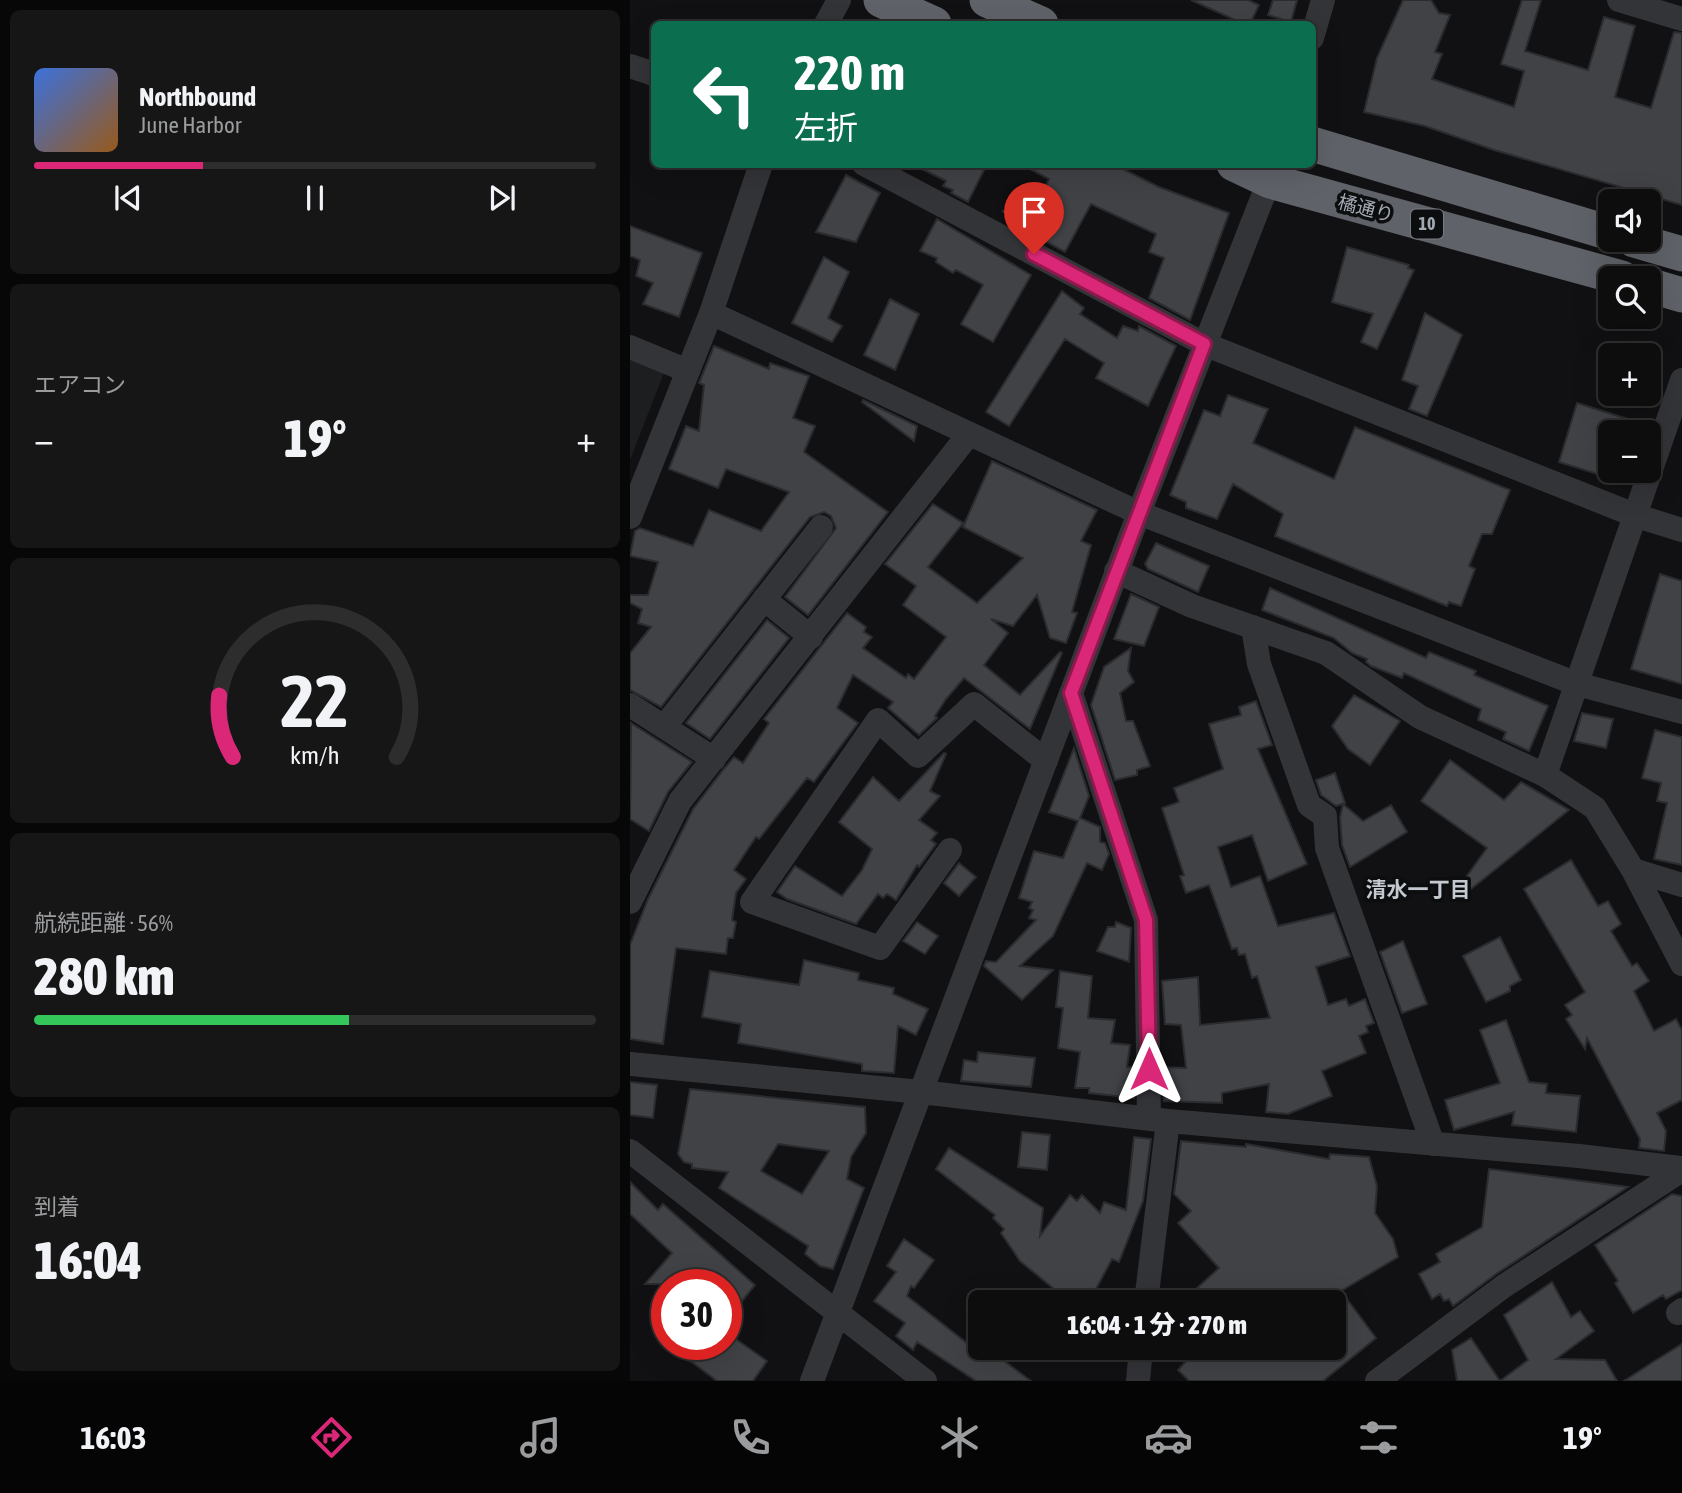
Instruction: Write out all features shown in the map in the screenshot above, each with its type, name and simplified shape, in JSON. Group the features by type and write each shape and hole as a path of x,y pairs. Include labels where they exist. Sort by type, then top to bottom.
{"highway":[{"path":"881,0 927,21"},
{"path":"987,0 1034,21"},
{"name":"10","path":"1316,145 1598,229"},
{"name":"橘通り","path":"1251,168 1598,271"},
{"path":"1661,248 1682,254"},
{"path":"1661,289 1682,295"}],"street":[{"path":"828,21 839,0"},
{"path":"1316,24 1323,0"},
{"path":"1619,0 1682,19"},
{"path":"630,65 651,73"},
{"path":"630,517 711,313 760,168"},
{"path":"872,168 1204,344 1637,516 1682,530"},
{"path":"812,1381 1116,571 1273,173"},
{"path":"711,313 1139,513 1577,684 1682,712"},
{"path":"630,347 688,370"},
{"path":"1545,775 1682,380"},
{"path":"630,902 680,801 969,434"},
{"path":"664,727 821,527"},
{"path":"1116,571 1192,607 1326,653 1420,717 1545,775 1595,808 1633,870 1682,964"},
{"path":"764,599 811,636"},
{"path":"1253,627 1259,664 1309,805 1325,816 1327,848 1433,1144"},
{"path":"1071,693 1146,920 1158,1120 1147,1290"},
{"path":"950,850 880,948 752,902 878,720 918,756 974,704 1046,761"},
{"path":"630,705 714,759"},
{"path":"1633,870 1682,885"},
{"path":"630,1064 921,1092 1158,1120 1682,1169"},
{"path":"630,1151 925,1381"},
{"path":"1377,1381 1504,1286 1682,1169"},
{"path":"1138,1381 1140,1360"}],"shaded area":[{"path":"630,355 665,370 630,460"}],"building":[{"path":"1191,0 1248,0 1259,5 1251,21 1237,21"},
{"path":"1273,0 1297,0 1291,21 1268,15"},
{"path":"1403,0 1431,0 1439,13 1450,15 1435,52 1442,54 1432,79 1514,107 1524,71 1501,64 1522,0 1541,0 1525,51 1588,70 1604,17 1635,26 1615,97 1651,108 1674,32 1682,33 1682,205 1661,199 1661,189 1627,189 1494,150 1425,126 1364,112 1377,58"},
{"path":"920,168 985,168 968,202 943,186 946,181"},
{"path":"1028,168 1121,168 1159,187 1229,213 1190,320 1149,298 1164,258 1149,252 1156,234 1091,204 1065,252 1034,235 1037,230 1002,211 1032,211 1049,179"},
{"path":"846,175 880,193 856,242 816,232"},
{"path":"937,219 1031,275 993,342 961,324 983,285 956,270 953,273 936,262 937,258 920,251"},
{"path":"630,226 702,253 679,317 643,304 653,283 636,276 640,260 630,256"},
{"path":"1347,247 1409,265 1408,268 1414,270 1377,349 1361,342 1373,314 1332,302"},
{"path":"824,257 849,272 828,318 842,326 832,342 792,323"},
{"path":"1062,291 1084,308 1080,314 1117,338 1123,326 1138,331 1139,326 1176,346 1148,406 1096,378 1104,363 1065,339 1009,426 986,412"},
{"path":"890,299 919,314 895,370 864,355"},
{"path":"1425,313 1462,335 1427,416 1409,409 1418,386 1402,380"},
{"path":"714,346 769,369 770,363 809,376 793,418 815,426 804,452 888,512 808,615 785,597 836,528 831,516 824,512 810,517 661,707 630,690 630,653 651,627 638,623 642,609 630,603 630,595 648,595 658,562 630,556 635,531 640,528 693,546 709,510 761,531 789,492 726,469 718,488 669,469 686,426 699,431 704,385 699,383"},
{"path":"1228,395 1268,409 1253,443 1334,479 1355,427 1510,490 1492,534 1482,534 1469,566 1475,569 1461,606 1449,602 1447,606 1275,536 1283,514 1233,484 1217,519 1186,508 1186,502 1170,495 1204,410 1220,416"},
{"path":"863,400 917,426 914,441 862,402"},
{"path":"1577,403 1631,420 1598,420 1598,474 1559,462"},
{"path":"992,461 1097,510 1081,541 1091,545 1072,612 1077,613 1066,643 1050,638 1037,595 1013,626 991,619 1008,633 984,665 1020,695 1060,652 1062,653 1030,729 964,678 946,699 935,716 937,718 919,735 888,708 893,702 853,675 837,708 858,723 814,782 807,778 759,839 756,837 734,870 746,879 736,893 732,920 736,922 733,938 728,938 726,954 676,948 663,1044 630,1039 630,945 648,899 693,809 723,770 734,757 743,763 769,723 764,719 847,613 866,627 864,632 872,637 863,648 906,678 908,674 914,679 946,637 903,605 916,586 885,564 933,504 963,523 928,567 977,603 1023,558 963,527"},
{"path":"1156,543 1209,566 1198,592 1148,569 1145,564"},
{"path":"1660,574 1682,581 1682,684 1631,669"},
{"path":"1270,588 1426,658 1429,652 1476,671 1474,675 1548,706 1529,751 1503,739 1506,732 1478,720 1481,709 1404,673 1402,678 1371,666 1366,662 1367,659 1352,653 1334,638 1262,610"},
{"path":"1131,594 1159,607 1144,646 1114,639"},
{"path":"767,620 789,638 710,739 686,723"},
{"path":"1131,648 1128,671 1134,682 1120,693 1126,721 1133,721 1150,766 1137,770 1137,775 1115,780 1091,705 1104,667"},
{"path":"1354,695 1400,721 1370,765 1348,749 1332,726"},
{"path":"1256,701 1272,745 1258,749 1307,864 1268,881 1252,835 1218,847 1231,887 1260,876 1278,926 1334,913 1350,956 1316,967 1328,1005 1346,999 1349,1006 1365,999 1374,1023 1366,1026 1368,1032 1359,1036 1366,1053 1322,1071 1332,1096 1288,1114 1266,1112 1269,1084 1222,1093 1222,1103 1164,1101 1163,1067 1186,1068 1181,1025 1165,1024 1162,981 1198,977 1200,1025 1270,1018 1257,976 1252,978 1245,954 1239,955 1237,948 1232,949 1209,885 1186,893 1180,876 1184,875 1162,808 1179,802 1174,788 1223,769 1209,724 1241,715 1239,707"},
{"path":"1582,713 1613,719 1606,748 1574,741"},
{"path":"631,723 692,762 668,792 649,831 630,819"},
{"path":"1655,730 1682,737 1682,865 1654,859 1667,803 1657,801 1661,783 1642,778"},
{"path":"1074,748 1089,796 1080,818 1100,827 1100,842 1105,843 1109,854 1102,870 1087,863 1053,936 1020,966 1053,970 1022,1000 984,966 986,961 996,962 1036,920 1029,918 1033,910 1029,908 1032,902 1019,898 1034,851 1063,858 1078,821 1049,812"},
{"path":"944,753 946,754 930,791 940,796 919,820 937,833 931,840 936,844 919,867 917,865 896,900 887,894 883,898 878,894 856,924 787,899 777,892 795,866 842,896 862,870 872,849 839,822 873,777 899,801"},
{"path":"1450,760 1504,800 1521,782 1569,810 1455,902 1451,898 1487,848 1421,801"},
{"path":"1335,773 1345,803 1336,806 1321,795 1316,780"},
{"path":"1343,804 1363,821 1391,805 1407,832 1350,867 1342,845 1340,817"},
{"path":"1571,860 1598,906 1608,901 1621,924 1611,931 1632,966 1637,963 1649,981 1634,991 1654,1031 1676,1019 1682,1030 1682,1100 1657,1113 1666,1131 1664,1151 1639,1148 1640,1139 1587,1038 1585,1049 1566,1019 1572,1015 1565,1005 1585,992 1524,889"},
{"path":"959,863 976,877 959,896 944,883"},
{"path":"917,922 938,936 925,954 903,941"},
{"path":"1116,922 1131,928 1129,962 1097,951 1108,927 1115,927"},
{"path":"1500,937 1521,980 1510,986 1510,991 1486,1002 1463,956"},
{"path":"1403,941 1427,1004 1402,1013 1380,952"},
{"path":"804,960 859,973 858,980 894,988 893,994 928,1009 916,1035 898,1026 894,1073 862,1071 862,1064 738,1043 741,1024 702,1017 710,971 799,985"},
{"path":"1060,971 1092,976 1088,1018 1115,1020 1111,1043 1130,1045 1127,1067 1133,1067 1134,1098 1089,1093 1089,1088 1075,1088 1080,1052 1058,1048 1063,1008 1056,1007"},
{"path":"1506,1020 1529,1082 1547,1084 1546,1093 1580,1096 1576,1132 1512,1125 1514,1112 1454,1130 1445,1100 1500,1083 1480,1030"},
{"path":"978,1052 1035,1058 1031,1087 961,1081 964,1060 977,1062"},
{"path":"630,1082 657,1085 653,1118 630,1115"},
{"path":"690,1089 865,1107 866,1133 851,1157 847,1179 864,1188 833,1269 820,1266 805,1254 808,1246 719,1188 728,1172 692,1168 692,1164 684,1162 678,1154","holes":["778,1144 829,1151 802,1194 761,1171"]},
{"path":"1022,1132 1050,1135 1047,1170 1018,1167"},
{"path":"1134,1137 1151,1139 1143,1201 1119,1262 1112,1259 1095,1290 1055,1290 1020,1261 1001,1233 1004,1229 993,1218 995,1215 936,1169 949,1148 1043,1208 1040,1236 1070,1195 1077,1201 1082,1195 1100,1213 1104,1202 1126,1210"},
{"path":"1181,1141 1246,1147 1246,1144 1329,1159 1330,1154 1369,1157 1377,1186 1375,1213 1393,1239 1398,1257 1343,1290 1199,1290 1197,1288 1219,1268 1178,1223 1191,1211 1174,1194"},
{"path":"1489,1169 1628,1187 1496,1274 1453,1306 1449,1299 1444,1301 1440,1294 1432,1299 1419,1274 1440,1262 1436,1254 1482,1227"},
{"path":"630,1182 658,1210 663,1204 737,1269 658,1269 672,1253 630,1214"},
{"path":"1672,1194 1682,1196 1682,1290 1666,1299 1663,1295 1633,1313 1615,1283 1618,1281 1595,1245"},
{"path":"904,1239 934,1260 914,1288 911,1286 907,1296 968,1341 968,1360 1003,1360 1031,1381 976,1381 917,1342 913,1350 896,1336 905,1323 874,1301 896,1272 887,1266"},
{"path":"742,1274 755,1285 742,1301"},
{"path":"1552,1282 1571,1317 1580,1311 1594,1331 1556,1359 1605,1360 1617,1381 1500,1381 1528,1360 1504,1315"},
{"path":"1346,1298 1376,1338 1323,1381 1189,1381 1178,1370 1187,1360 1346,1360"},
{"path":"1471,1338 1500,1381 1457,1381 1452,1350"},
{"path":"742,1343 767,1361 753,1381 717,1381 689,1360 742,1360"},
{"path":"1682,1344 1682,1381 1624,1381 1653,1362"}],"district":[{"name":"清水一丁目","path":"1418,890"}],"route":[{"path":"1034,254 1204,344 1071,693 1146,920 1149,1069"}]}
